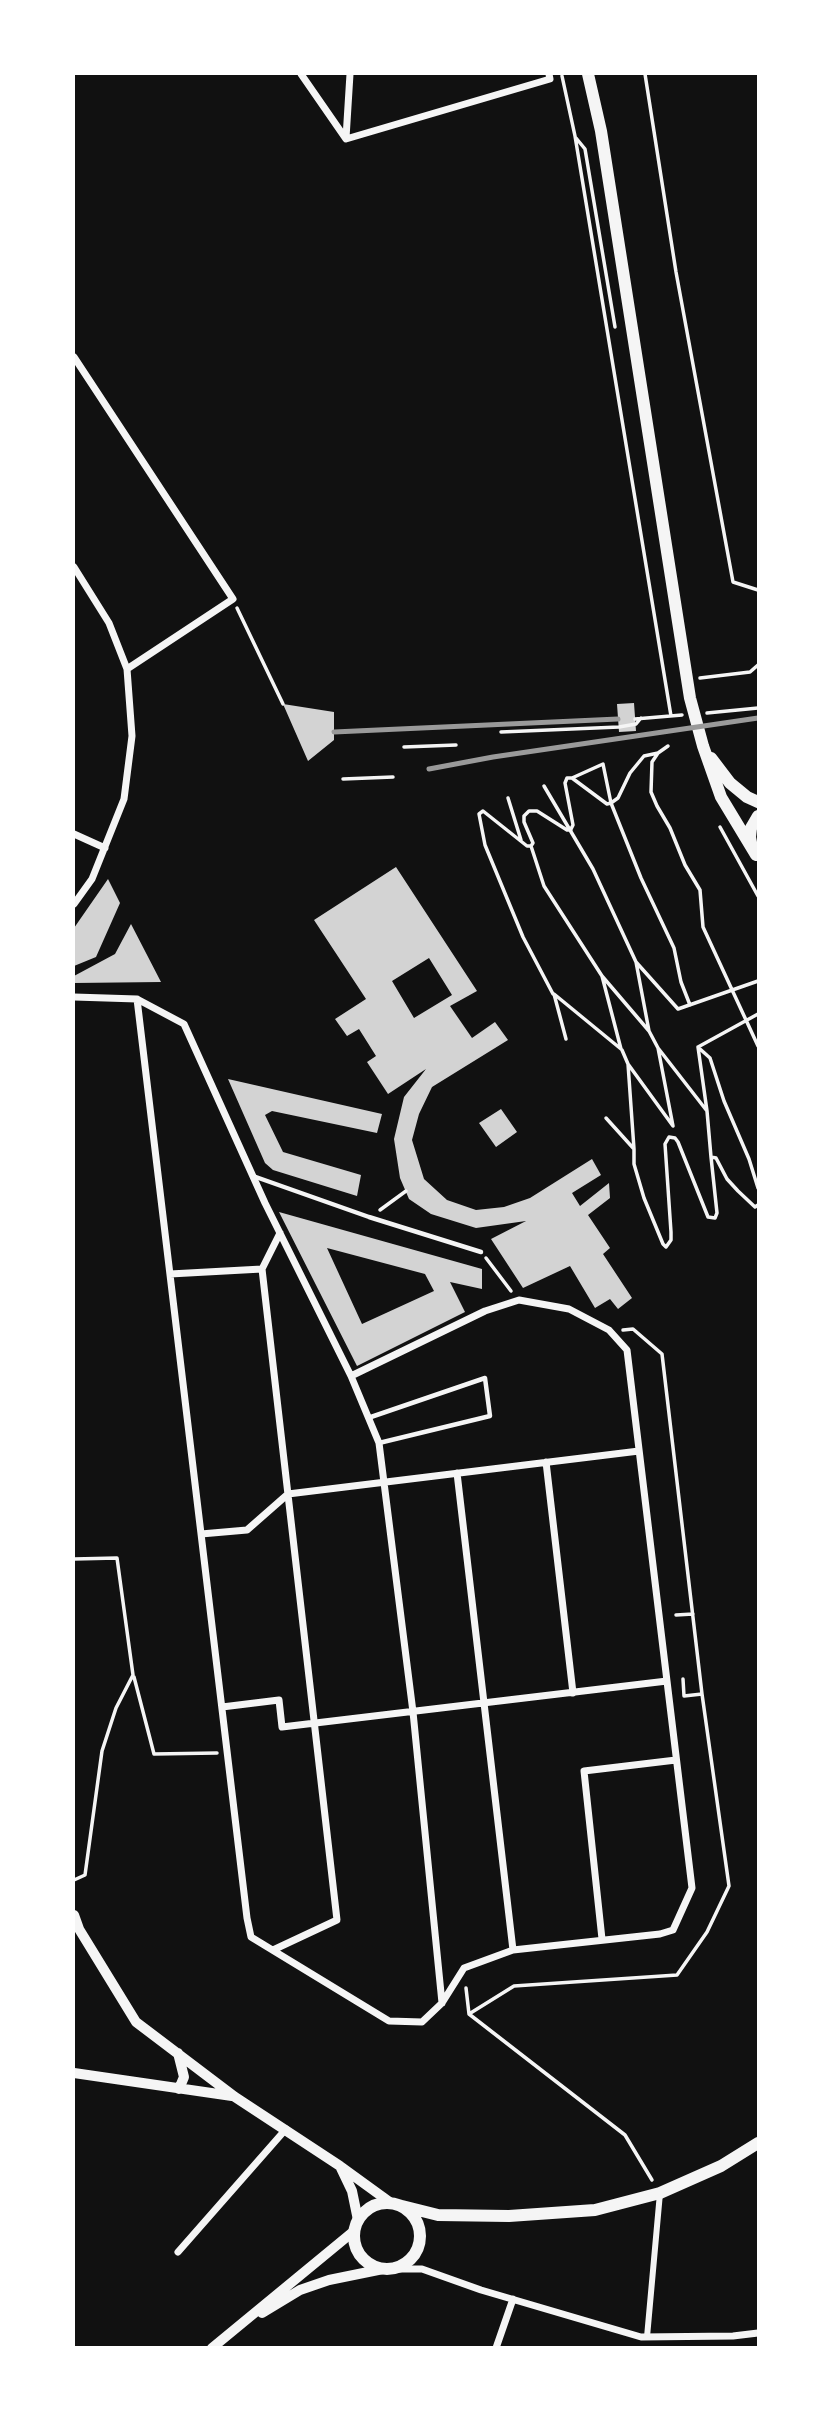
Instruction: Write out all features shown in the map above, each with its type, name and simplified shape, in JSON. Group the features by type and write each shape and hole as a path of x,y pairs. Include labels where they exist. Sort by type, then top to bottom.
{"main road":[{"path":"587,74 601,131 687,679 703,746 722,797 757,857"},
{"path":"703,746 730,783 758,802"},
{"path":"757,857 750,837 751,828 758,816"},
{"path":"397,2205 415,2218 420,2228 419,2248 413,2258 389,2269 372,2266 356,2249 356,2226 365,2211 380,2204 397,2205 438,2215 509,2216 595,2210 660,2193 720,2166 758,2143"}],"street":[{"path":"301,74 346,139"},
{"path":"346,139 350,74"},
{"path":"346,139 550,79 549,74"},
{"path":"74,357 233,599 127,669"},
{"path":"74,567 109,623 127,669 131,745 124,799 92,879 74,904"},
{"path":"74,835 106,848"},
{"path":"74,997 137,999 184,1024 280,1234 351,1376 379,1443 413,1712 442,2003"},
{"path":"137,999 251,1937 389,2021 422,2022 442,2003 464,1968 513,1950 660,1934 673,1930 692,1888 627,1350 609,1330 569,1310 519,1300 485,1311 351,1376"},
{"path":"272,1950 337,1920 262,1269 280,1234"},
{"path":"170,1274 262,1269"},
{"path":"201,1534 247,1530 288,1494 639,1451"},
{"path":"546,1462 573,1693"},
{"path":"457,1473 513,1950"},
{"path":"222,1707 279,1700 282,1727 667,1681"},
{"path":"602,1940 584,1771 676,1760"},
{"path":"74,1915 79,1929 136,2022 235,2097 397,2205"},
{"path":"178,2053 184,2077 179,2089"},
{"path":"74,2073 235,2097"},
{"path":"178,2252 285,2129"},
{"path":"212,2347 356,2226 352,2191 340,2166"},
{"path":"637,2347 644,2337 660,2193"},
{"path":"226,2335 300,2290 329,2280 389,2269 422,2269 644,2337 704,2337 758,2333"},
{"path":"496,2347 513,2299"},
{"path":"700,2347 704,2337"}],"lane":[{"path":"253,1176 369,1217 481,1252"},
{"path":"368,1418 485,1378 490,1416 379,1443"}],"path":[{"path":"561,74 575,136 671,716"},
{"path":"645,74 676,272 733,582 758,590"},
{"path":"233,599 283,704"},
{"path":"687,679 750,672 758,665"},
{"path":"501,732 619,727 636,724 641,718"},
{"path":"404,747 456,745"},
{"path":"572,778 607,804 611,803 618,798 630,773 644,756 668,746"},
{"path":"658,752 652,762 651,792 685,865 700,890 703,927 758,1046"},
{"path":"571,830 573,825 565,783 567,778 603,764 611,803 641,878 674,948 681,982 690,1005"},
{"path":"343,779 393,777"},
{"path":"544,786 599,881 636,962 649,1031"},
{"path":"508,798 522,842"},
{"path":"531,846 522,842 483,810 479,814 485,845 523,937 554,994 566,1039"},
{"path":"571,830 537,811 529,811 524,816 544,886 602,976 649,1031 658,1048 707,1111"},
{"path":"636,962 678,1009 758,981"},
{"path":"602,976 621,1049 628,1064 673,1126"},
{"path":"554,994 621,1049"},
{"path":"698,1047 758,1014"},
{"path":"669,1137 678,1142 708,1217 715,1218 717,1213 707,1111 698,1047"},
{"path":"698,1047 710,1058 718,1086 750,1159 758,1188"},
{"path":"628,1064 634,1164 644,1198 666,1247 671,1240 671,1232 666,1144 673,1126 658,1048"},
{"path":"606,1118 634,1149"},
{"path":"711,1157 716,1158 727,1179 744,1197 755,1207 758,1205"},
{"path":"369,1217 406,1191"},
{"path":"481,1252 519,1300"},
{"path":"74,1559 117,1558 134,1675 154,1754 227,1752"},
{"path":"676,1615 693,1614"},
{"path":"74,1880 85,1875 102,1751 116,1708 134,1675"},
{"path":"683,1679 684,1696 702,1695"},
{"path":"464,1968 468,2014 625,2135 660,2193"}],"building":[{"path":"634,703 636,731 619,732 617,704"},
{"path":"283,704 334,712 334,740 308,761"},
{"path":"396,867 477,991 450,1006 472,1038 495,1022 508,1040 432,1087 419,1114 412,1140 424,1179 447,1200 476,1210 504,1207 530,1198 592,1159 601,1175 572,1193 580,1206 609,1183 610,1198 588,1215 610,1248 603,1254 632,1298 618,1309 610,1299 595,1308 570,1266 523,1288 491,1239 526,1221 476,1228 431,1214 409,1199 400,1178 394,1139 404,1097 426,1069 388,1094 367,1062 376,1056 359,1029 347,1036 335,1019 366,999 314,920","holes":["429,958 452,995 414,1018 392,981"]},
{"path":"108,879 120,903 96,957 74,966 74,928"},
{"path":"131,924 161,982 74,983 74,976 115,954"},
{"path":"228,1079 382,1114 377,1133 272,1111 265,1115 283,1152 361,1175 357,1196 273,1170 265,1163"},
{"path":"501,1109 517,1132 496,1147 479,1123"},
{"path":"279,1212 482,1269 482,1289 450,1282 465,1312 357,1366","holes":["327,1248 425,1274 434,1291 362,1324"]}],"railway":[{"path":"429,769 758,718"},
{"path":"334,732 618,719"}]}
